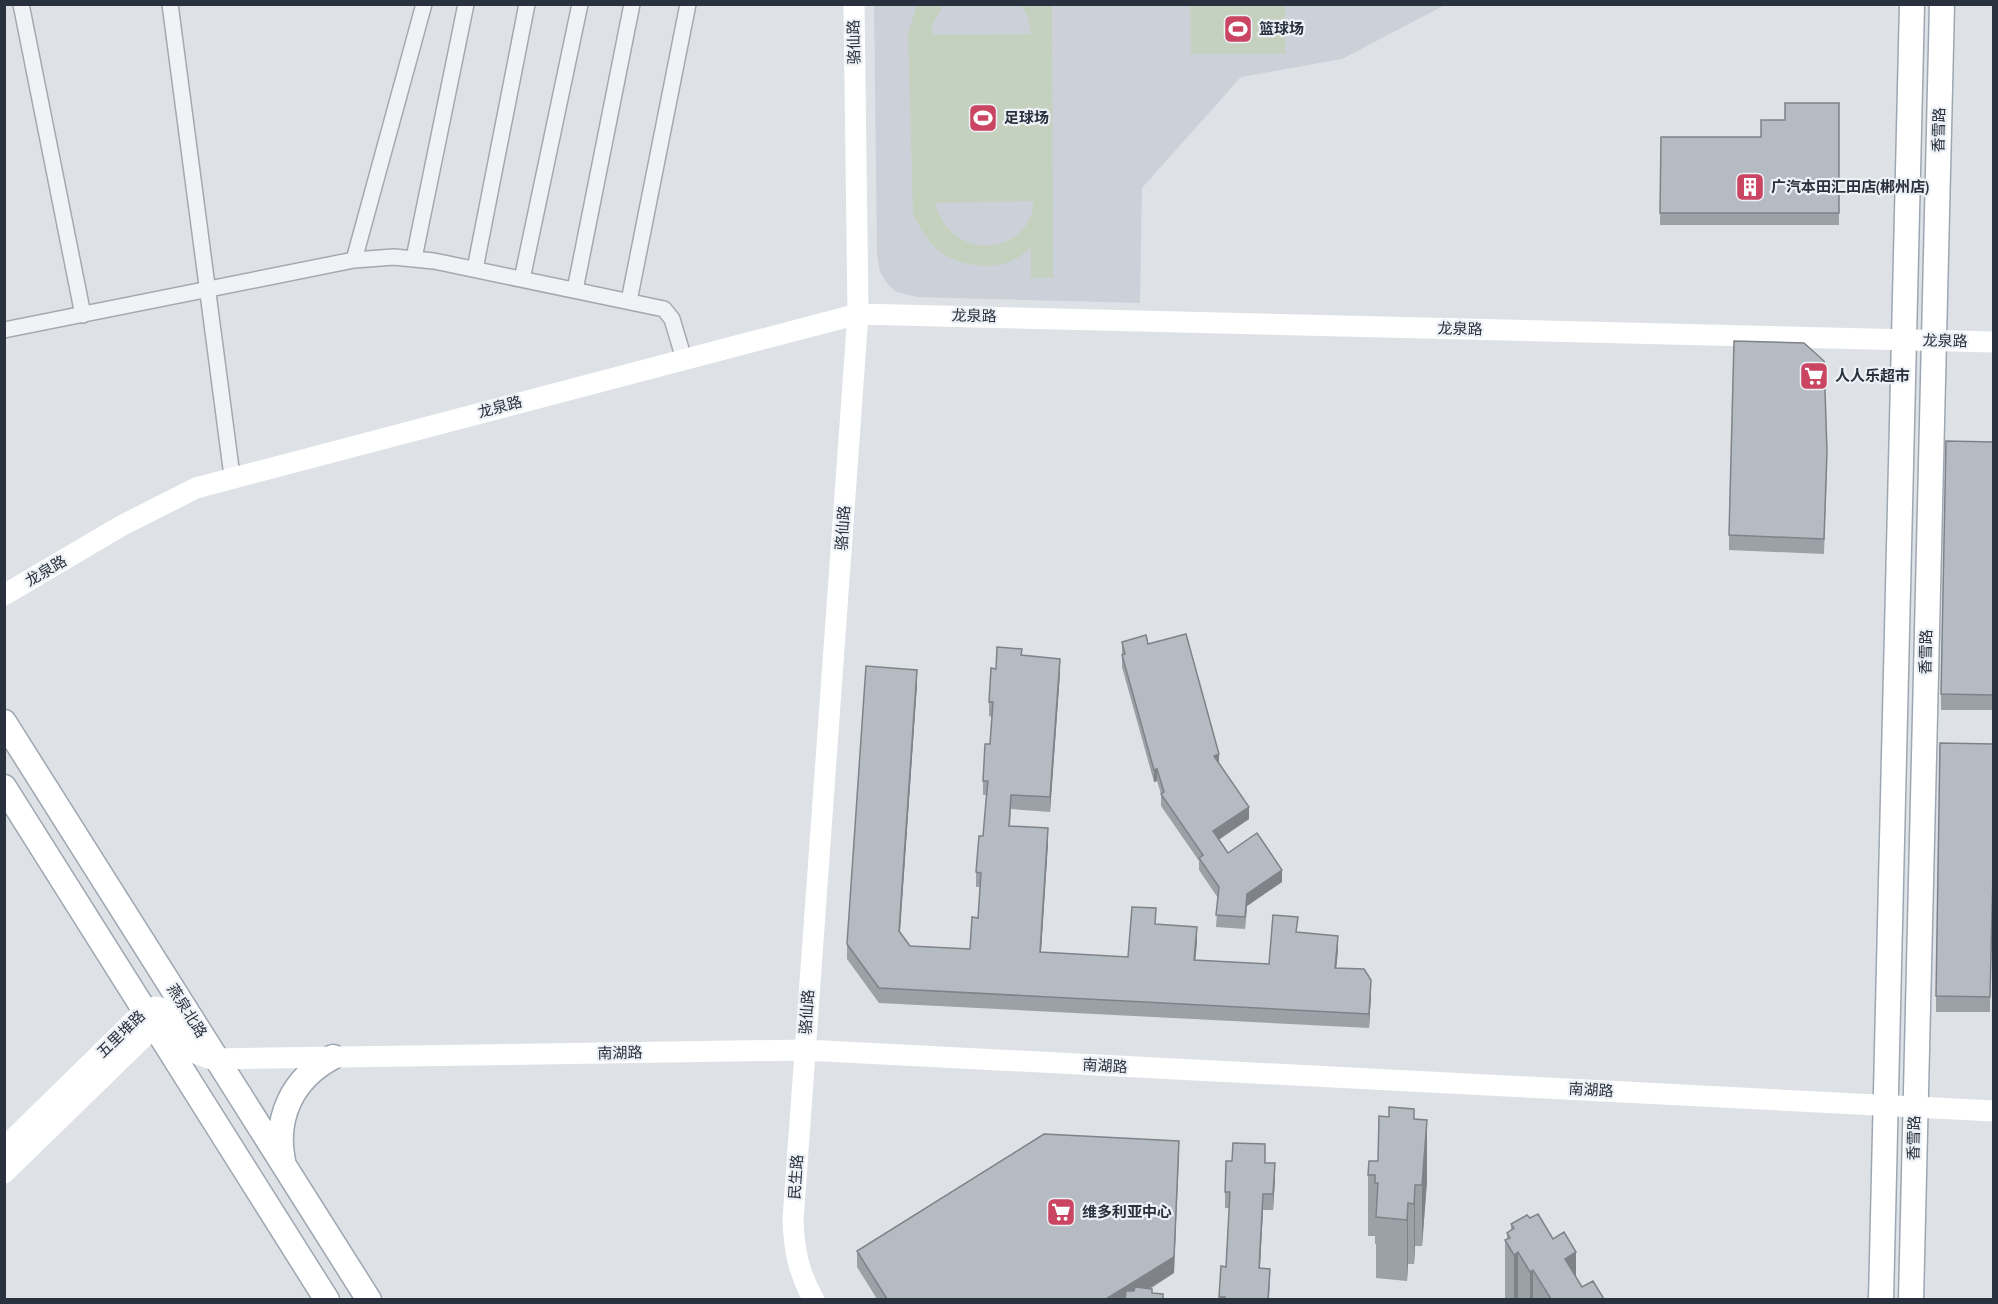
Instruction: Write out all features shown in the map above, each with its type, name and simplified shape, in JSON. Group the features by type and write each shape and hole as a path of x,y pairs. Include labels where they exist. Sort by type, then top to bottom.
{"main road":[{"name":"骆仙路","path":"805,1050 858,314 854,4"},
{"name":"香雪路","path":"1881,1299 1912,4"},
{"name":"香雪路","path":"1911,1299 1942,4"},
{"name":"龙泉路","path":"4,595 157,506 196,488 232,476 858,314 1994,342"},
{"name":"燕泉北路","path":"4,722 369,1299"},
{"path":"4,787 327,1299"},
{"name":"五里堆路","path":"4,1173 150,1018 157,1007 167,1010 201,1055 216,1058"},
{"name":"五里堆路","path":"4,1148 150,1018"},
{"name":"南湖路","path":"216,1058 805,1050 1994,1111"},
{"name":"民生路","path":"805,1050 793,1220 794,1246 799,1269 814,1299"},
{"path":"283,1164 280,1134 286,1106 310,1072 333,1057"}],"street":[{"path":"21,4 82,315"},
{"path":"170,4 232,476"},
{"path":"354,260 424,4"},
{"path":"414,258 466,4"},
{"path":"475,269 527,4"},
{"path":"522,279 580,4"},
{"path":"575,290 632,4"},
{"path":"629,302 688,4"},
{"path":"4,330 354,260 414,258 575,290 668,312 684,359"}],"shaded area":[{"path":"874,5 1445,5 1342,59 1241,77 1142,188 1140,303 917,297 897,292 889,286 880,272 877,255"}],"green space":[{"path":"917,5 943,5 932,26 933,35 1031,34 1028,18 1021,5 1052,5 1053,278 1031,278 1031,246 1012,261 1000,265 975,265 950,258 940,252 921,230 913,214 908,33","holes":["1033,201 1030,218 1021,232 1007,241 991,245 974,244 958,237 944,223 935,203"]},
{"name":"篮球场","path":"1190,5 1285,5 1285,54 1191,54"}],"building":[{"name":"广汽本田汇田店(郴州店)","path":"1785,103 1839,103 1839,213 1660,213 1661,137 1761,137 1761,120 1785,120"},
{"path":"1734,341 1804,343 1824,361 1827,451 1824,539 1729,535"},
{"path":"1946,441 1994,442 1994,695 1941,694"},
{"path":"1186,634 1219,754 1214,756 1249,807 1213,831 1228,853 1257,833 1282,870 1247,894 1245,917 1216,915 1219,887 1199,858 1203,855 1161,794 1164,792 1157,769 1154,770 1122,655 1125,654 1122,642 1146,635 1148,644"},
{"path":"997,647 1022,649 1021,655 1060,659 1050,797 1011,795 1009,826 1048,828 1040,952 1128,957 1132,907 1156,908 1155,924 1197,927 1194,960 1269,964 1273,915 1298,917 1296,932 1338,936 1335,968 1364,969 1371,980 1369,1014 879,988 847,944 866,666 917,670 899,931 910,946 970,949 972,917 978,918 981,873 976,872 979,836 983,836 988,781 983,781 985,744 990,744 993,702 989,702 991,668 996,669"},
{"path":"1940,743 1994,744 1990,997 1936,996"},
{"path":"1389,1107 1414,1109 1414,1119 1427,1120 1422,1185 1415,1185 1414,1204 1408,1203 1407,1220 1376,1217 1378,1183 1375,1183 1375,1175 1368,1175 1369,1161 1378,1161 1379,1116 1389,1117"},
{"name":"维多利亚中心","path":"1044,1134 1179,1141 1174,1257 1106,1299 887,1299 857,1251"},
{"path":"1233,1143 1265,1144 1265,1163 1275,1163 1273,1194 1263,1194 1259,1268 1270,1269 1268,1299 1219,1297 1221,1266 1226,1267 1230,1192 1225,1192 1226,1161 1232,1161"},
{"path":"1538,1214 1553,1239 1564,1232 1576,1252 1565,1259 1582,1287 1593,1281 1604,1299 1551,1299 1533,1270 1530,1272 1518,1252 1514,1255 1505,1240 1510,1238 1507,1233 1514,1228 1511,1224 1527,1215 1530,1218"},
{"path":"1135,1287 1152,1289 1152,1293 1163,1294 1163,1299 1125,1299 1126,1291 1134,1291"}],"place":[{"name":"篮球场","path":"1238,29"},
{"name":"足球场","path":"983,118"},
{"name":"广汽本田汇田店(郴州店)","path":"1750,187"},
{"name":"人人乐超市","path":"1814,376"},
{"name":"维多利亚中心","path":"1061,1212"}]}
